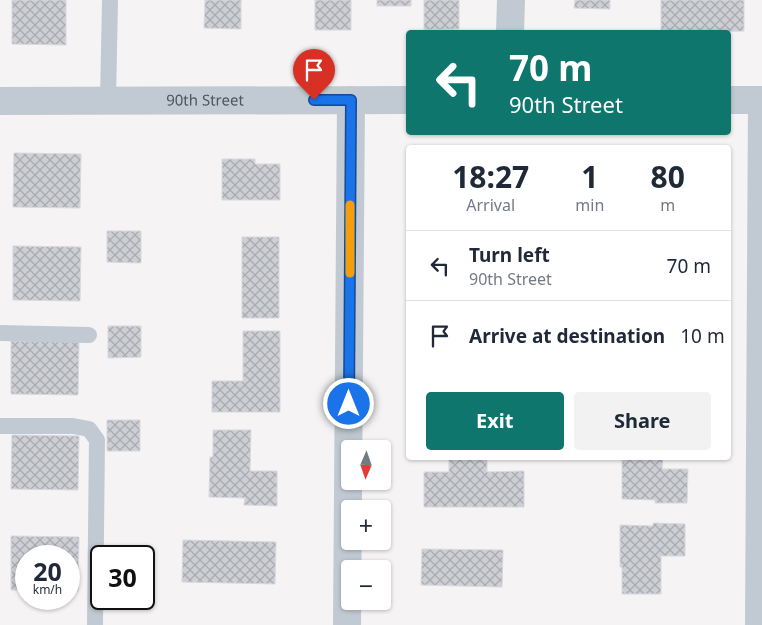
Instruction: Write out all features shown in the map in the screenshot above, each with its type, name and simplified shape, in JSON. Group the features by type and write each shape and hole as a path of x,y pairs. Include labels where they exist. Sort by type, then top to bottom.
{"street":[{"path":"510,30 511,0"},
{"path":"347,625 351,100"},
{"name":"90th Street","path":"0,101 406,100"},
{"path":"731,100 762,100 759,625"}],"lane":[{"path":"108,100 110,0"},
{"path":"0,332 89,335"},
{"path":"0,426 73,426 89,429 98,440 95,625"}],"building":[{"path":"12,0 66,0 66,45 12,44"},
{"path":"205,0 241,0 241,29 204,28"},
{"path":"315,0 351,0 351,30 315,30"},
{"path":"377,0 411,0 411,6 377,6"},
{"path":"424,0 459,0 459,29 424,30"},
{"path":"575,0 610,0 610,9 574,8"},
{"path":"661,0 744,0 744,31 661,30"},
{"path":"14,153 81,154 80,208 13,207"},
{"path":"222,159 255,159 255,164 280,164 280,200 222,200"},
{"path":"107,231 141,231 141,263 107,262"},
{"path":"242,237 279,237 279,318 242,318"},
{"path":"13,246 81,247 80,301 13,300"},
{"path":"108,326 141,326 141,357 108,358"},
{"path":"243,331 280,331 280,412 212,412 212,381 243,381"},
{"path":"11,341 79,342 78,395 11,394"},
{"path":"107,420 140,420 140,451 107,451"},
{"path":"213,430 251,430 250,471 277,471 277,506 244,505 245,498 209,497 210,457 213,457"},
{"path":"12,435 79,436 78,490 11,489"},
{"path":"449,460 487,460 487,472 524,471 524,507 424,507 424,472 449,472"},
{"path":"622,460 663,460 662,469 688,469 687,503 655,503 655,500 622,499"},
{"path":"653,523 685,524 685,556 661,556 661,594 622,594 620,525 653,526"},
{"path":"11,536 79,537 79,545 15,545 15,590 11,590"},
{"path":"183,540 276,542 275,584 182,582"},
{"path":"422,549 503,550 502,587 421,585"}],"slow traffic":[{"path":"350,205 350,273"}],"route":[{"path":"314,100 351,100 349,404"}]}
